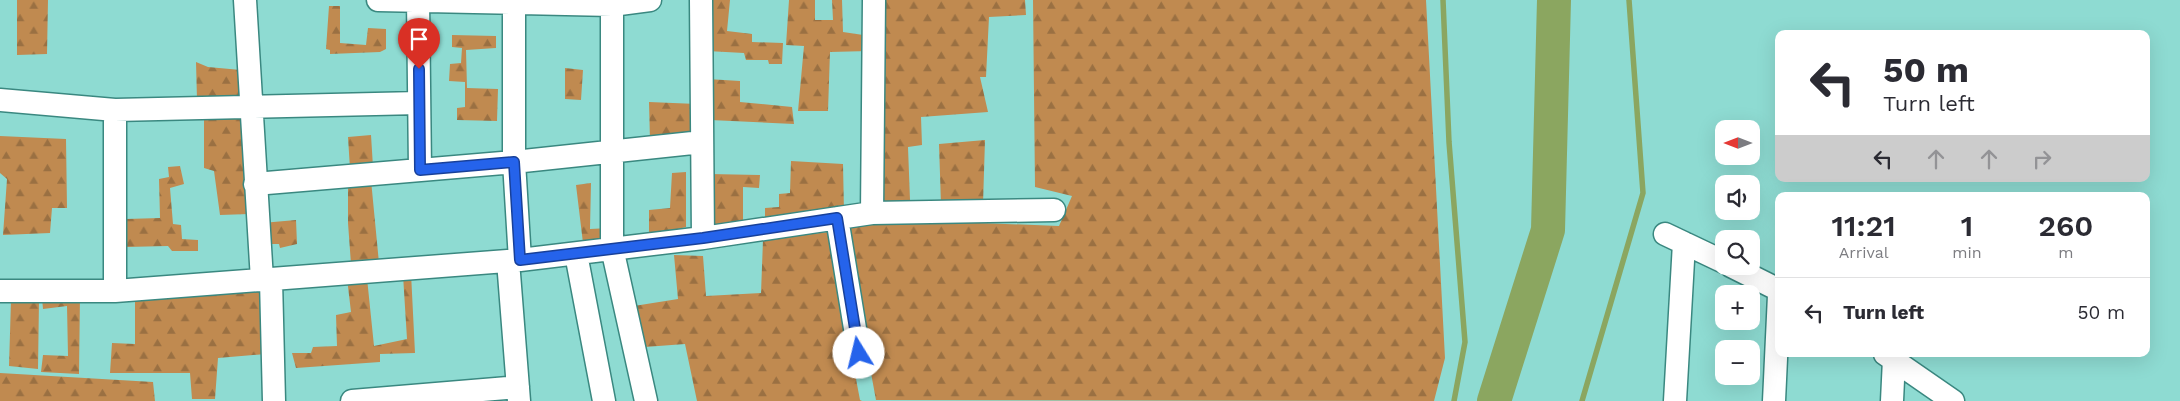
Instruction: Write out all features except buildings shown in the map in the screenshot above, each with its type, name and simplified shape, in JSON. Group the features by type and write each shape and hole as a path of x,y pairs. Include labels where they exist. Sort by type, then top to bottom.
{"street":[{"path":"245,0 255,184 267,280 274,401"},
{"path":"378,0 612,2 650,0"},
{"path":"701,0 703,238"},
{"path":"872,213 874,0"},
{"path":"418,1 420,170"},
{"path":"352,401 518,394 514,260 514,1"},
{"path":"612,2 612,248 646,401"},
{"path":"0,100 115,110 419,103"},
{"path":"115,110 115,291"},
{"path":"255,184 514,162 702,142"},
{"path":"0,291 115,291 514,260 703,238 872,213 1054,210"},
{"path":"837,218 859,353"},
{"path":"1675,401 1675,238 1715,258"},
{"path":"576,254 604,401"},
{"path":"1750,275 1775,288"},
{"path":"1774,401 1776,357"},
{"path":"1889,357 1892,401"},
{"path":"1890,357 1953,401"}],"green space":[{"path":"17,0 48,0 47,54 17,55"},
{"path":"707,0 730,0 727,31 752,34 752,42 783,43 782,64 769,64 768,60 746,60 744,53 707,51"},
{"path":"789,0 815,0 815,20 833,20 832,0 842,0 843,32 870,36 869,51 830,52 828,111 798,111 804,46 786,45"},
{"path":"879,0 1025,0 1026,15 989,17 986,77 980,77 988,112 921,117 922,145 908,147 910,200 883,202"},
{"path":"1033,0 1426,0 1445,358 1434,401 876,400 844,227 875,219 1059,226 1072,196 1035,187"},
{"path":"329,6 340,6 340,43 366,45 368,28 386,29 386,49 380,52 330,54 330,50 326,49"},
{"path":"452,35 496,36 496,48 466,50 467,88 498,89 497,121 457,120 457,108 465,107 465,82 449,81 450,64 461,63 462,48 452,47"},
{"path":"196,62 208,67 241,70 244,98 197,100"},
{"path":"565,68 583,70 581,100 565,99"},
{"path":"707,79 740,81 740,102 792,107 794,124 710,120"},
{"path":"649,102 697,104 699,138 650,141"},
{"path":"244,109 249,214 220,215 214,171 204,168 204,111"},
{"path":"371,135 373,167 350,169 348,137"},
{"path":"0,136 66,139 67,208 52,208 50,233 3,235 7,179 0,173"},
{"path":"985,140 983,204 941,205 939,144"},
{"path":"791,161 843,164 844,212 765,223 765,208 779,207 779,194 790,193"},
{"path":"180,166 184,184 170,188 173,224 181,225 182,239 198,240 198,251 172,251 168,246 126,247 126,219 160,218 159,179 169,177 168,167"},
{"path":"686,172 686,227 649,236 649,210 670,208 672,173"},
{"path":"709,174 760,175 759,188 743,187 743,222 708,228"},
{"path":"371,180 379,263 351,264 348,182"},
{"path":"591,183 590,229 610,228 610,243 583,243 576,185"},
{"path":"296,220 297,244 280,248 279,244 263,244 262,223"},
{"path":"828,232 860,400 862,401 697,401 685,344 645,347 634,306 678,299 674,255 703,256 706,296 761,293 763,240"},
{"path":"411,273 415,353 380,354 380,362 296,368 292,353 311,353 313,347 337,346 336,315 351,312 347,278 367,278 374,346 407,339 403,275"},
{"path":"265,290 266,354 218,358 215,399 192,399 190,373 110,373 112,343 135,344 135,296"},
{"path":"80,295 79,374 41,372 43,355 68,356 67,306 43,309 42,298"},
{"path":"11,300 39,300 38,369 9,366"},
{"path":"0,373 153,382 155,401 0,401"}],"waterway":[{"path":"1443,0 1449,142 1465,342 1454,401"},
{"path":"1494,401 1548,230 1554,0"},
{"path":"1582,401 1643,193 1629,0"}],"route":[{"path":"419,69 420,170 514,162 520,260 612,248 652,245 837,218 859,353"}]}
